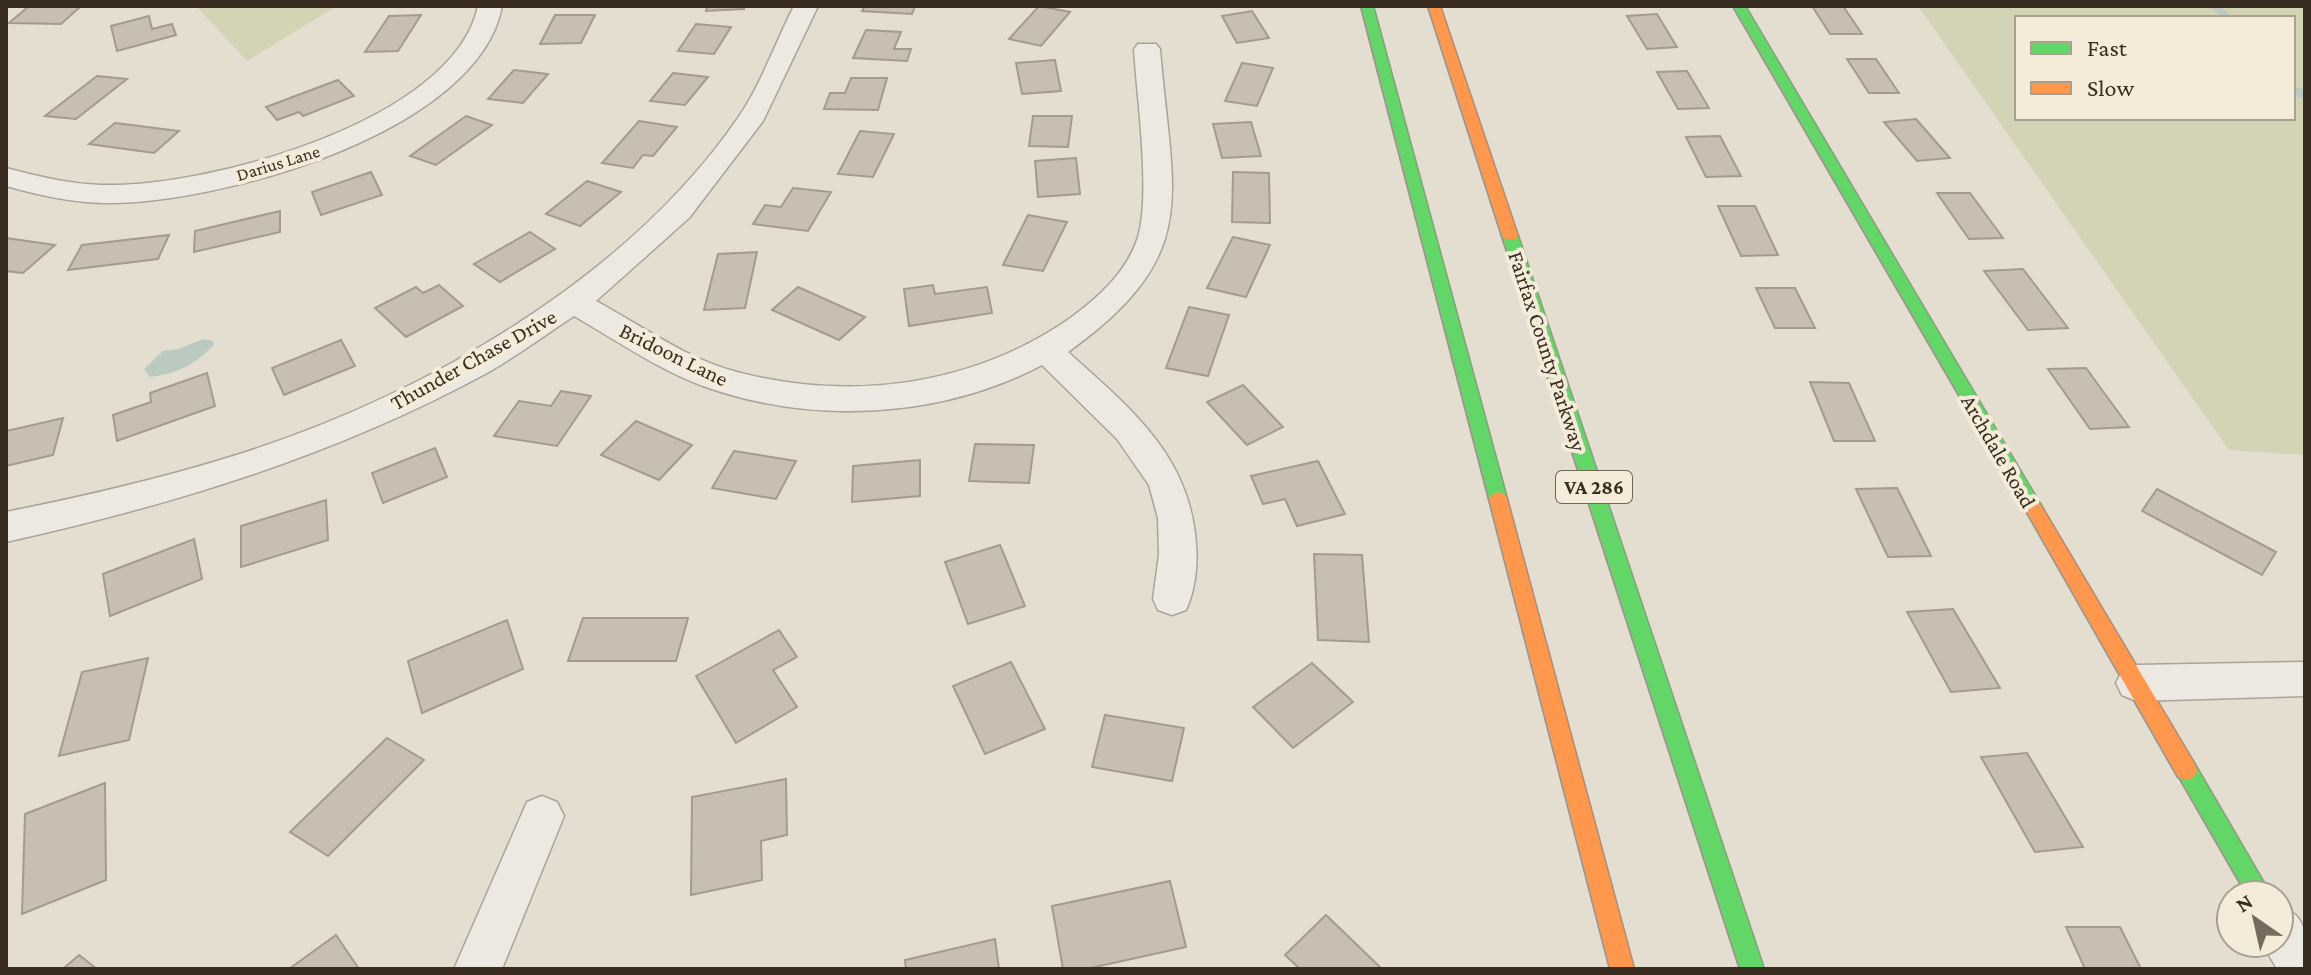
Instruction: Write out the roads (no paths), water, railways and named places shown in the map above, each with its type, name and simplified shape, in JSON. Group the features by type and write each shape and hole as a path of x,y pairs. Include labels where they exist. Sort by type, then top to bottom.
{"main road":[{"path":"1367,6 1622,969"},
{"name":"Fairfax County Parkway","path":"1434,6 1752,969"},
{"name":"Archdale Road","path":"1739,6 2251,879"}],"street":[{"name":"Darius Lane","path":"6,177 45,188 121,192 207,183 297,159 365,131 430,92 468,56 483,32 490,6"},
{"name":"Thunder Chase Drive","path":"10,536 197,480 333,431 437,384 504,347 574,302 663,230 729,155 765,97 796,36 806,6"},
{"name":"Bridoon Lane","path":"574,302 702,372 735,384 809,397 886,397 943,388 997,373 1074,333 1120,294 1146,256 1157,226 1147,49"},
{"path":"1046,350 1129,430 1159,467 1173,498 1180,527 1179,565 1172,599"},
{"path":"2136,683 2305,679"},
{"path":"478,969 542,816"}],"waterway":[{"path":"2216,6 2225,16"},
{"path":"2295,91 2305,95"}]}
